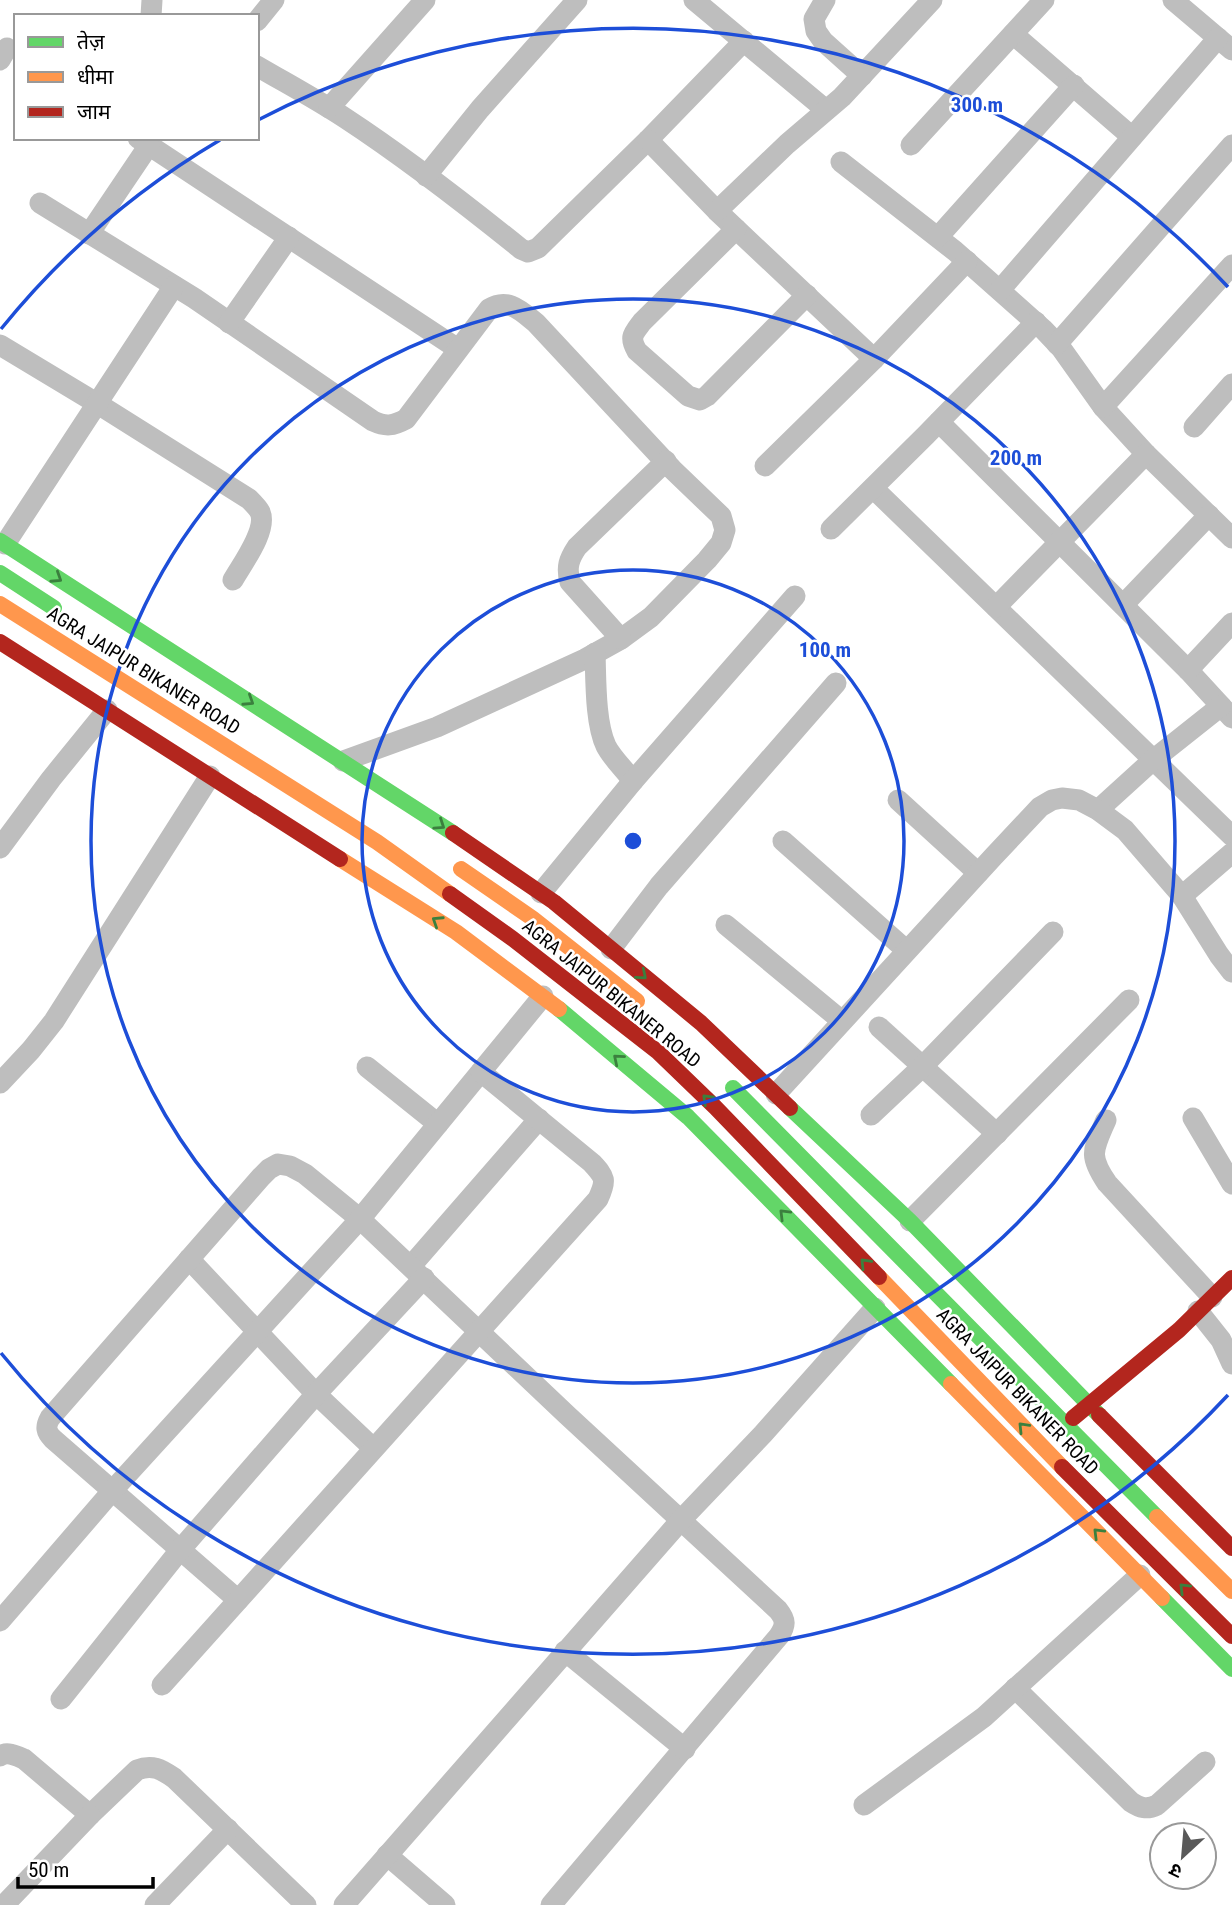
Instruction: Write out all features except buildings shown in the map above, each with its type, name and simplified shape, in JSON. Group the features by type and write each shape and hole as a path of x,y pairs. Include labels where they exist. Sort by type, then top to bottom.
{"main road":[{"path":"3,543 343,761 541,893 611,949 701,1023 910,1221 1232,1548"},
{"name":"AGRA JAIPUR BIKANER ROAD","path":"0,573 62,613"},
{"name":"AGRA JAIPUR BIKANER ROAD","path":"0,604 377,842 513,939 658,1052 715,1107 1042,1447 1232,1636"},
{"path":"0,642 456,932 543,996 688,1118 1232,1669"},
{"name":"AGRA JAIPUR BIKANER ROAD","path":"453,864 532,918 646,1009"},
{"name":"AGRA JAIPUR BIKANER ROAD","path":"722,1078 1232,1591"},
{"path":"1042,1447 1179,1330 1232,1278"},
{"path":"922,1354 937,1337"}],"street":[{"path":"259,19 274,0"},
{"path":"329,108 425,0"},
{"path":"426,176 480,109 577,0"},
{"path":"694,0 826,110"},
{"path":"825,0 814,19 816,31 823,41 862,76"},
{"path":"717,211 862,76 932,0"},
{"path":"911,145 1044,0"},
{"path":"1000,290 1132,137 1225,44 1173,0"},
{"path":"1013,34 1132,137"},
{"path":"259,67 329,108 464,202 528,252 538,248 744,41"},
{"path":"938,237 1074,85"},
{"path":"648,140 717,211 874,359"},
{"path":"89,234 143,142 458,349"},
{"path":"1057,344 1232,145"},
{"path":"841,162 938,237 1036,322 1057,344 1103,407 1146,454 1232,538"},
{"path":"40,203 174,286 373,421 384,425 394,425 406,419 489,309 495,305 506,304 516,307 536,323 721,516 725,530 721,543 708,560 651,617 621,639 437,727 343,761"},
{"path":"736,229 642,322 633,334 632,342 637,351 688,396 700,400 708,396 807,295"},
{"path":"229,323 289,237"},
{"path":"765,466 874,359 967,261"},
{"path":"1103,407 1232,265"},
{"path":"3,543 174,286"},
{"path":"831,529 1036,322"},
{"path":"0,345 250,499 260,512 262,524 233,580"},
{"path":"1194,427 1229,394"},
{"path":"939,422 1227,712 1153,760 1098,810"},
{"path":"996,607 1146,454"},
{"path":"621,639 570,582 567,571 569,558 577,547 666,461"},
{"path":"873,488 1232,836"},
{"path":"1123,605 1209,515"},
{"path":"541,893 633,781 795,596"},
{"path":"1188,670 1232,623"},
{"path":"595,653 596,692 606,746 633,781"},
{"path":"611,949 659,886 836,683"},
{"path":"0,848 107,710"},
{"path":"0,1083 54,1021 210,776"},
{"path":"898,800 978,873"},
{"path":"776,1094 993,857 1040,807 1052,800 1079,800 1125,830 1182,896 1232,972"},
{"path":"783,841 906,950"},
{"path":"1182,896 1232,853"},
{"path":"726,925 842,1021"},
{"path":"870,1115 923,1066 1053,932"},
{"path":"0,1621 113,1490 360,1219 543,996"},
{"path":"910,1221 1129,1000"},
{"path":"879,1027 997,1133"},
{"path":"367,1068 438,1124"},
{"path":"162,1685 598,1199 604,1182 602,1174 592,1163 481,1072"},
{"path":"1193,1118 1232,1184"},
{"path":"61,1699 180,1550 316,1394 417,1272 538,1119"},
{"path":"1106,1120 1093,1150 1097,1168 1205,1304 1232,1364"},
{"path":"238,1600 53,1439 47,1433 47,1424 261,1177 278,1164 290,1166 306,1174 360,1219 784,1618 785,1624 779,1636 551,1905"},
{"path":"189,1259 316,1394 373,1448"},
{"path":"344,1905 681,1520 764,1434 876,1308"},
{"path":"864,1805 984,1717 1140,1576"},
{"path":"565,1651 685,1749"},
{"path":"1015,1688 1130,1802 1144,1808 1150,1809 1157,1805 1205,1762"},
{"path":"0,1756 14,1755 24,1759 90,1815"},
{"path":"5,1905 90,1815 136,1770 146,1766 163,1770 174,1778 306,1905"},
{"path":"155,1905 228,1829"},
{"path":"387,1855 445,1905"}],"traffic: fast":[{"path":"0,541 453,833"},
{"path":"0,573 54,608"},
{"path":"559,1009 688,1117 951,1384"},
{"path":"733,1088 1157,1517"},
{"path":"790,1108 910,1221 1099,1415"},
{"path":"1162,1598 1232,1669"}],"traffic: slow":[{"path":"0,604 377,842 450,894"},
{"path":"340,859 456,932 559,1009"},
{"path":"461,869 532,918 637,1001"},
{"path":"879,1277 1062,1467"},
{"path":"951,1384 1162,1598"},
{"path":"1157,1517 1232,1591"}],"traffic: jam":[{"path":"0,642 340,859"},
{"path":"453,833 554,902 701,1023 790,1108"},
{"path":"450,894 513,939 658,1052 715,1107 879,1277"},
{"path":"1073,1418 1179,1330 1232,1278"},
{"path":"1099,1415 1232,1548"},
{"path":"1062,1467 1232,1636"}]}
